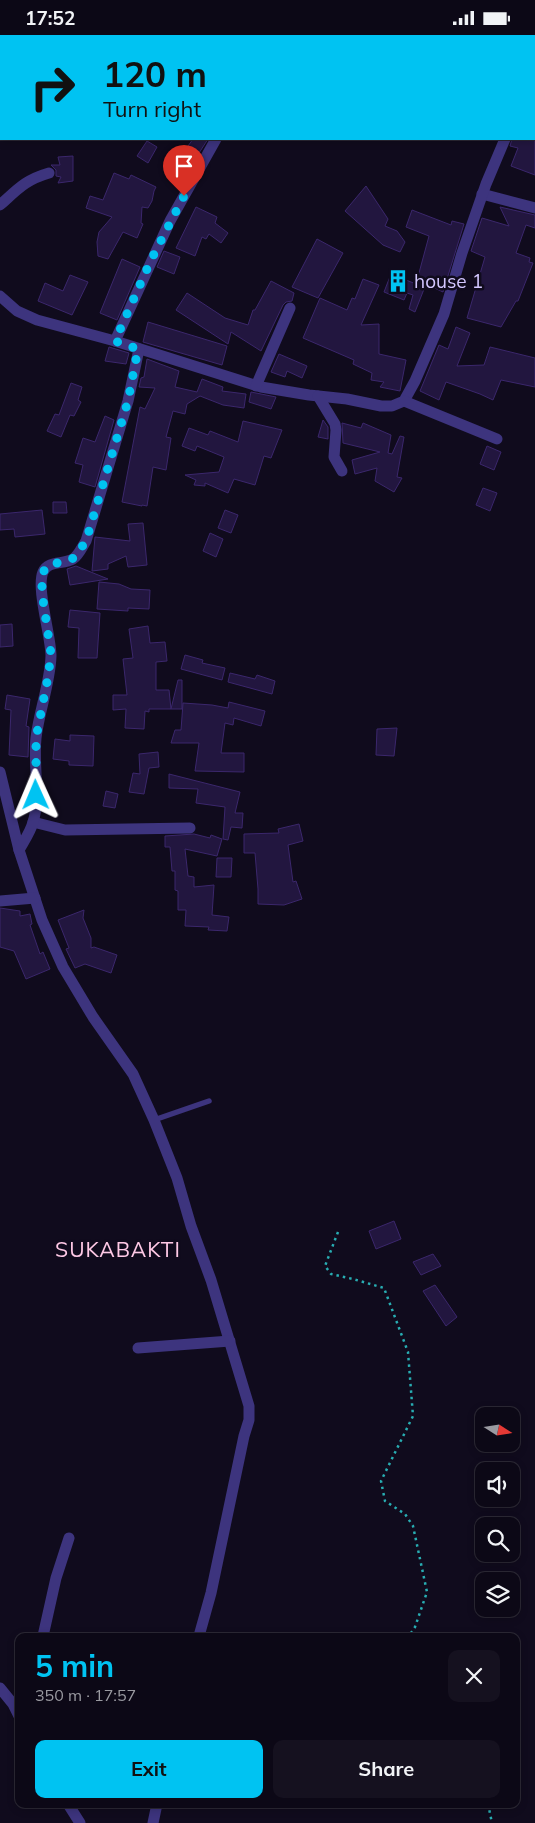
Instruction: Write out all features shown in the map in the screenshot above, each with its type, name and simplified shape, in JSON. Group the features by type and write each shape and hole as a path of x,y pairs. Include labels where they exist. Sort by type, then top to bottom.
{"street":[{"path":"115,341 170,221 215,140"},
{"path":"0,297 13,308 37,319 115,341 256,386 318,397 347,399 381,406 392,406 404,401 415,381 444,314 482,194 505,140"},
{"path":"0,205 24,183 49,173"},
{"path":"482,194 535,208"},
{"path":"256,386 290,309"},
{"path":"19,849 33,822 36,795 36,738 51,654 42,593 42,574 47,566 74,558 86,541 128,401 138,349"},
{"path":"318,397 335,424 334,457 342,471"},
{"path":"404,401 497,439"},
{"path":"0,772 19,849 34,898 63,967 93,1017 133,1074 177,1178 191,1226 211,1280 249,1406 249,1420 211,1593 200,1633"},
{"path":"33,822 65,831 190,827"},
{"path":"0,901 34,898"},
{"path":"138,1348 230,1341"},
{"path":"44,1633 56,1578 69,1538"},
{"path":"0,1688 15,1700"},
{"path":"71,1808 80,1823"},
{"path":"153,1823 156,1808"}],"lane":[{"path":"154,1120 210,1101"}],"path":[{"path":"338,1232 325,1266 331,1274 384,1289 408,1352 413,1416 381,1481 385,1501 405,1515 413,1526 427,1592 411,1633"},
{"path":"489,1808 492,1823"}],"building":[{"path":"192,140 207,140 199,153 188,146"},
{"path":"512,140 535,140 535,175 511,166 518,148 510,146"},
{"path":"147,141 157,147 148,163 137,156"},
{"path":"73,156 73,181 58,183 61,177 56,176 56,170 51,165 60,165 58,157"},
{"path":"187,157 195,162 183,182 169,173 176,161 182,165"},
{"path":"114,173 129,179 131,175 156,187 148,208 142,207 141,223 143,224 137,238 123,232 108,259 98,256 97,242 99,232 112,217 86,208 90,196 103,200"},
{"path":"366,186 388,219 385,226 397,231 405,242 400,252 383,245 345,211"},
{"path":"196,207 217,217 215,223 228,233 221,243 209,234 206,239 202,237 195,256 176,248"},
{"path":"500,207 535,215 535,228 526,225 516,253 530,258 529,262 533,263 518,301 516,301 501,327 467,318 485,257 471,251 482,218 509,226"},
{"path":"412,210 451,225 452,221 464,224 443,292 426,284 415,312 409,309 413,295 407,293 404,300 384,292 391,274 416,284 429,236 406,227"},
{"path":"317,239 343,253 318,298 292,287"},
{"path":"164,251 180,257 174,274 157,267"},
{"path":"122,259 140,267 117,320 100,313"},
{"path":"70,275 88,282 72,315 38,301 45,283 63,291"},
{"path":"363,279 379,285 361,325 379,324 379,354 406,360 400,391 380,387 384,382 371,380 372,373 353,364 354,360 303,338 320,298 347,310 352,298 355,299"},
{"path":"271,281 294,293 292,301 286,302 283,305 261,351 231,332 228,344 176,310 187,293 225,318 248,325 253,310 255,310"},
{"path":"148,322 227,346 222,365 143,342"},
{"path":"456,327 470,333 457,366 484,365 490,347 535,358 535,387 501,380 493,400 446,382 439,400 420,391 439,345 448,349"},
{"path":"109,347 129,353 126,364 105,361"},
{"path":"279,354 307,366 302,378 287,371 285,377 271,372"},
{"path":"147,359 179,371 175,387 197,392 202,379 223,387 222,391 246,394 244,408 223,405 200,396 187,404 185,414 173,411 166,437 171,438 166,470 153,467 147,506 142,506 122,502 140,407 145,409 155,388 139,387 141,378 144,377"},
{"path":"71,383 82,387 78,400 81,402 74,416 70,415 61,437 47,431 55,414 59,415"},
{"path":"251,392 276,397 271,409 249,402"},
{"path":"105,416 114,420 95,487 79,482 83,465 75,463 83,438 95,442"},
{"path":"323,420 328,427 328,439 318,437"},
{"path":"243,421 282,430 271,458 264,456 255,485 234,479 228,493 205,483 205,486 194,485 196,480 185,475 219,472 224,457 197,446 195,451 182,446 189,428 208,435 210,431 238,442"},
{"path":"342,423 361,428 363,423 391,435 388,453 392,454 400,436 404,437 397,477 402,478 394,492 375,481 377,468 355,474 352,460 380,452 343,443"},
{"path":"487,446 501,452 494,470 480,464"},
{"path":"483,488 497,493 490,511 476,505"},
{"path":"53,502 66,502 67,513 53,513"},
{"path":"42,510 45,534 15,537 14,529 0,530 0,514"},
{"path":"225,510 238,515 231,533 218,528"},
{"path":"143,523 147,565 128,567 126,556 108,564 108,569 92,571 95,537 130,541 128,524"},
{"path":"210,533 223,539 216,557 203,551"},
{"path":"76,566 108,579 70,585 67,569"},
{"path":"99,582 119,584 131,589 150,590 149,609 128,608 128,611 97,609"},
{"path":"70,610 100,613 97,658 78,658 79,628 68,627"},
{"path":"12,624 13,646 0,647 0,625"},
{"path":"148,626 150,643 165,642 167,661 156,662 156,690 169,690 171,709 149,709 149,712 145,711 144,729 125,728 126,709 113,710 113,695 127,695 123,659 133,658 129,629"},
{"path":"185,655 203,660 202,663 225,668 222,680 181,669"},
{"path":"230,673 255,679 257,675 275,681 272,694 228,682"},
{"path":"178,680 182,680 182,709 171,709"},
{"path":"7,695 30,699 26,726 29,727 28,757 9,755 11,710 5,709"},
{"path":"229,702 265,711 261,726 234,718 233,725 225,723 221,753 244,753 244,772 195,771 199,743 171,743 175,730 181,730 183,703 228,708"},
{"path":"397,728 394,756 376,755 377,729"},
{"path":"70,735 94,736 93,766 69,765 69,761 53,759 55,739 70,741"},
{"path":"158,752 159,767 149,768 144,794 129,792 133,773 140,774 139,754"},
{"path":"169,774 240,792 235,813 243,813 242,828 231,827 228,840 223,839 225,807 196,803 198,789 169,788"},
{"path":"106,791 118,794 115,808 103,806"},
{"path":"299,824 303,841 288,845 293,882 296,881 302,899 284,905 258,904 255,853 244,853 244,834 279,833 278,829"},
{"path":"194,834 210,838 211,835 222,839 217,856 185,849 188,876 194,877 194,887 214,885 212,915 229,917 227,931 208,930 209,927 185,926 186,910 178,910 175,871 172,871 170,847 165,847 165,836"},
{"path":"217,858 232,858 231,877 216,877"},
{"path":"0,908 20,911 20,916 30,914 32,924 30,925 40,954 43,952 50,969 26,979 14,951 0,947"},
{"path":"84,910 83,918 91,938 91,948 94,947 117,955 111,973 85,964 75,968 66,949 69,948 58,920"},
{"path":"394,1221 401,1239 376,1249 369,1231"},
{"path":"433,1254 441,1266 421,1275 413,1262"},
{"path":"435,1285 457,1317 446,1326 423,1291"}],"place":[{"name":"house 1","path":"398,281"}],"district":[{"name":"SUKABAKTI","path":"118,1249"}],"route":[{"path":"36,795 36,738 51,654 42,593 42,574 47,566 70,561 80,551 86,541 128,401 138,349 115,341 151,260 184,196"}]}
